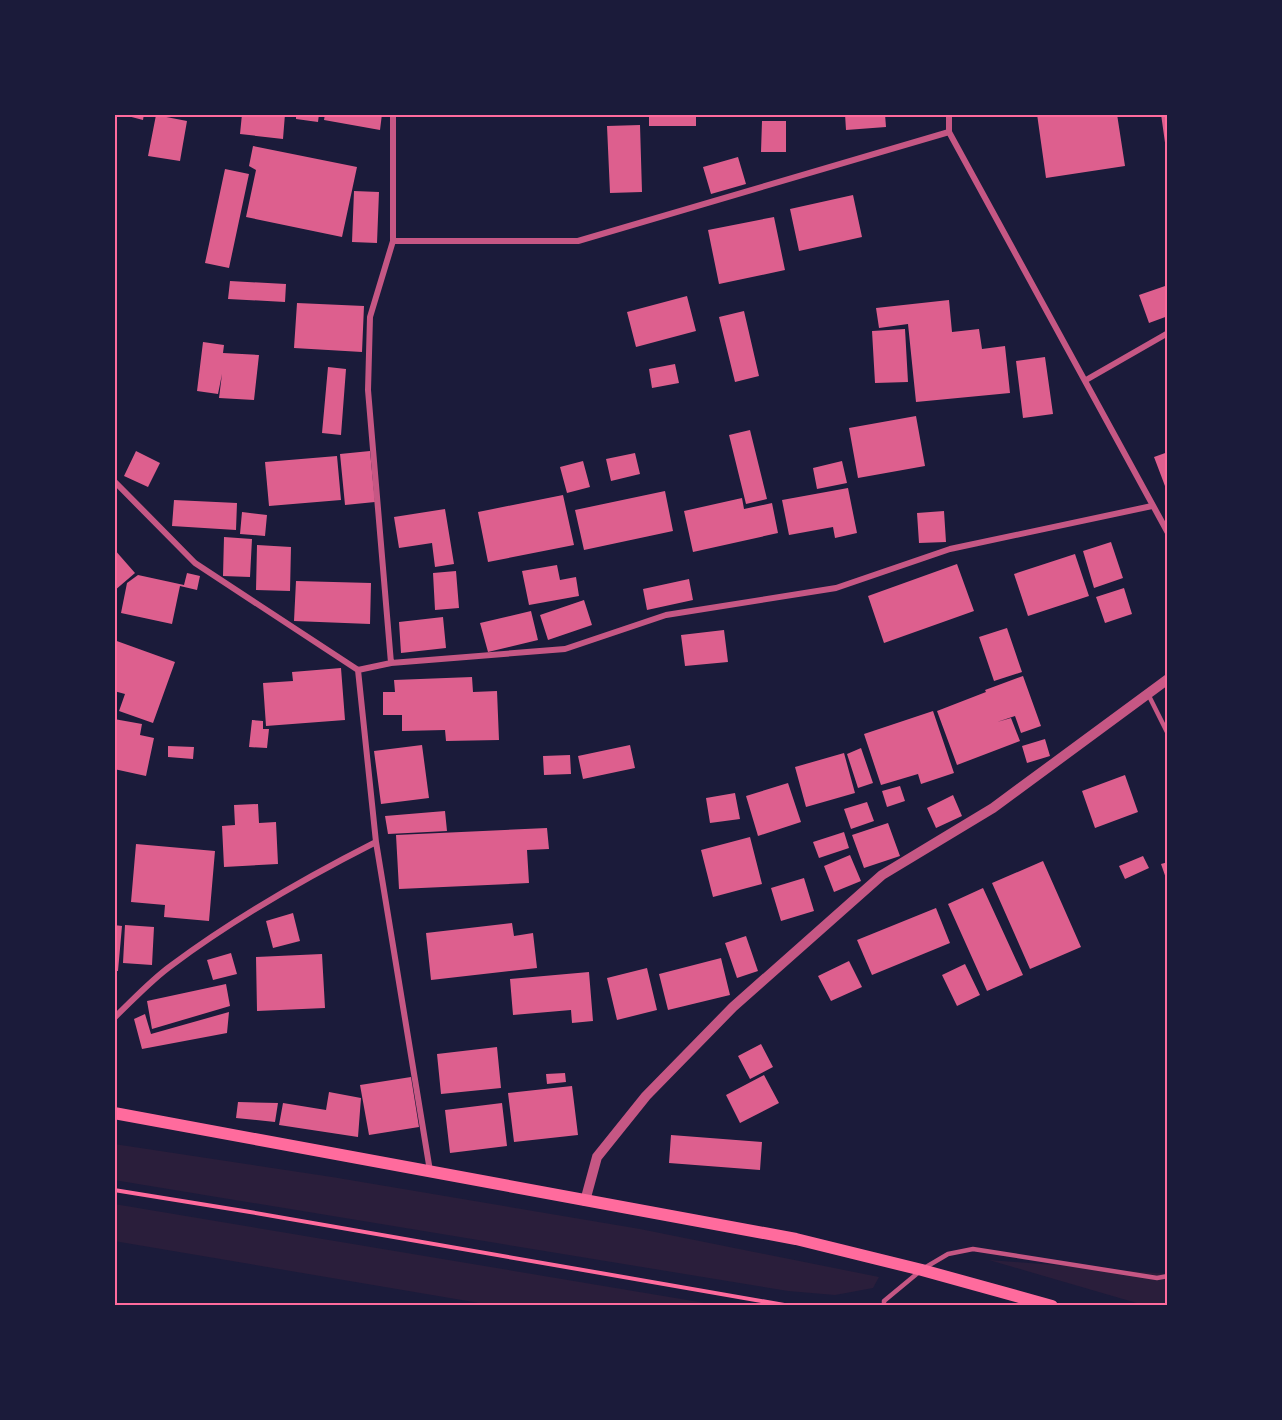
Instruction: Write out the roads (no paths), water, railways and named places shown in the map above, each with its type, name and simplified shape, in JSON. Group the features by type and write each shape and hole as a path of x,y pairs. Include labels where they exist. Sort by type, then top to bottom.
{"main road":[{"path":"114,1113 796,1239 922,1270 1052,1306"}],"street":[{"path":"391,663 368,390 370,317 393,242 393,114"},
{"path":"949,114 950,132 1168,533"},
{"path":"393,242 578,241 950,132"},
{"path":"1086,380 1168,333"},
{"path":"114,481 195,563 358,670 391,663 565,649 666,615 836,588 950,549 1152,506"},
{"path":"358,670 376,842 430,1171"},
{"path":"585,1201 597,1157 646,1096 733,1006 882,875 993,808 1168,679"},
{"path":"114,1018 170,966 242,918 321,870 376,842"}],"lane":[{"path":"1148,694 1168,734"},
{"path":"884,1306 884,1301 922,1270 948,1254 973,1249 1157,1278 1168,1276"}]}
